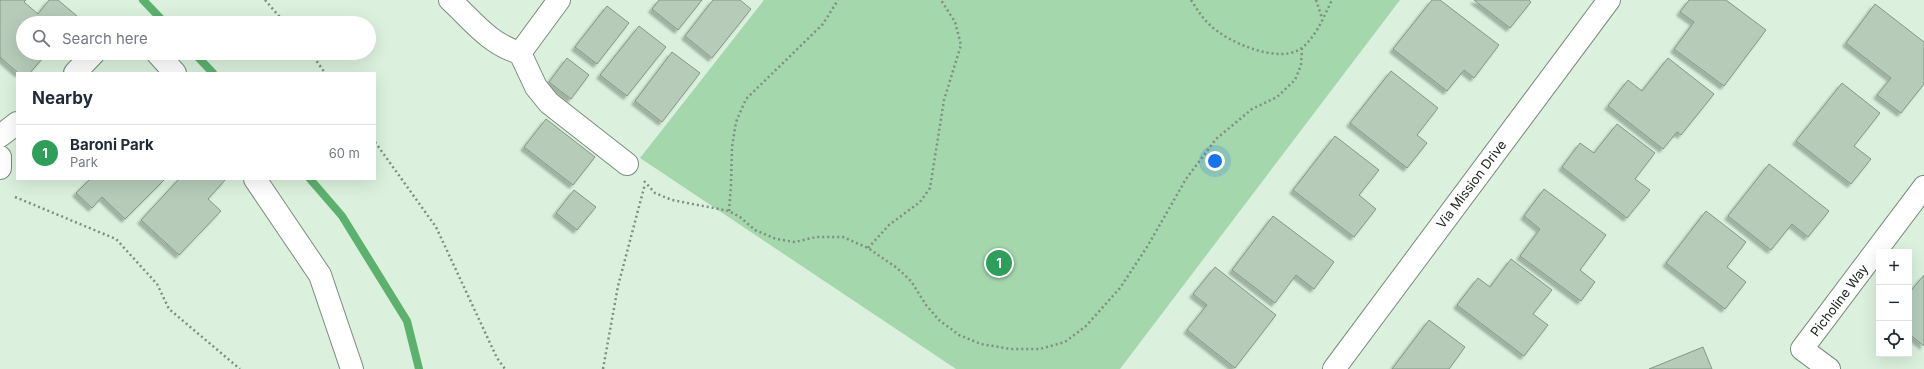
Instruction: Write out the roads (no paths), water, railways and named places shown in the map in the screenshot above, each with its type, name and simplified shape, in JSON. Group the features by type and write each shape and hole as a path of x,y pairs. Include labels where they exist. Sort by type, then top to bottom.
{"street":[{"path":"450,0 488,37 506,49 520,53 536,86 549,102 627,164"},
{"path":"520,53 559,0"},
{"name":"Via Mission Drive","path":"1334,369 1608,0"},
{"path":"76,72 87,60"},
{"path":"163,60 174,72"},
{"path":"0,136 16,124"},
{"path":"0,157 0,168"},
{"path":"256,180 320,275 352,369"},
{"name":"Picholine Way","path":"1829,369 1802,349 1924,187"}],"waterway":[{"path":"143,0 158,16"},
{"path":"201,60 212,72"},
{"path":"311,180 342,216 407,321 419,369"}],"place":[{"name":"Baroni Park","path":"999,263"}]}
